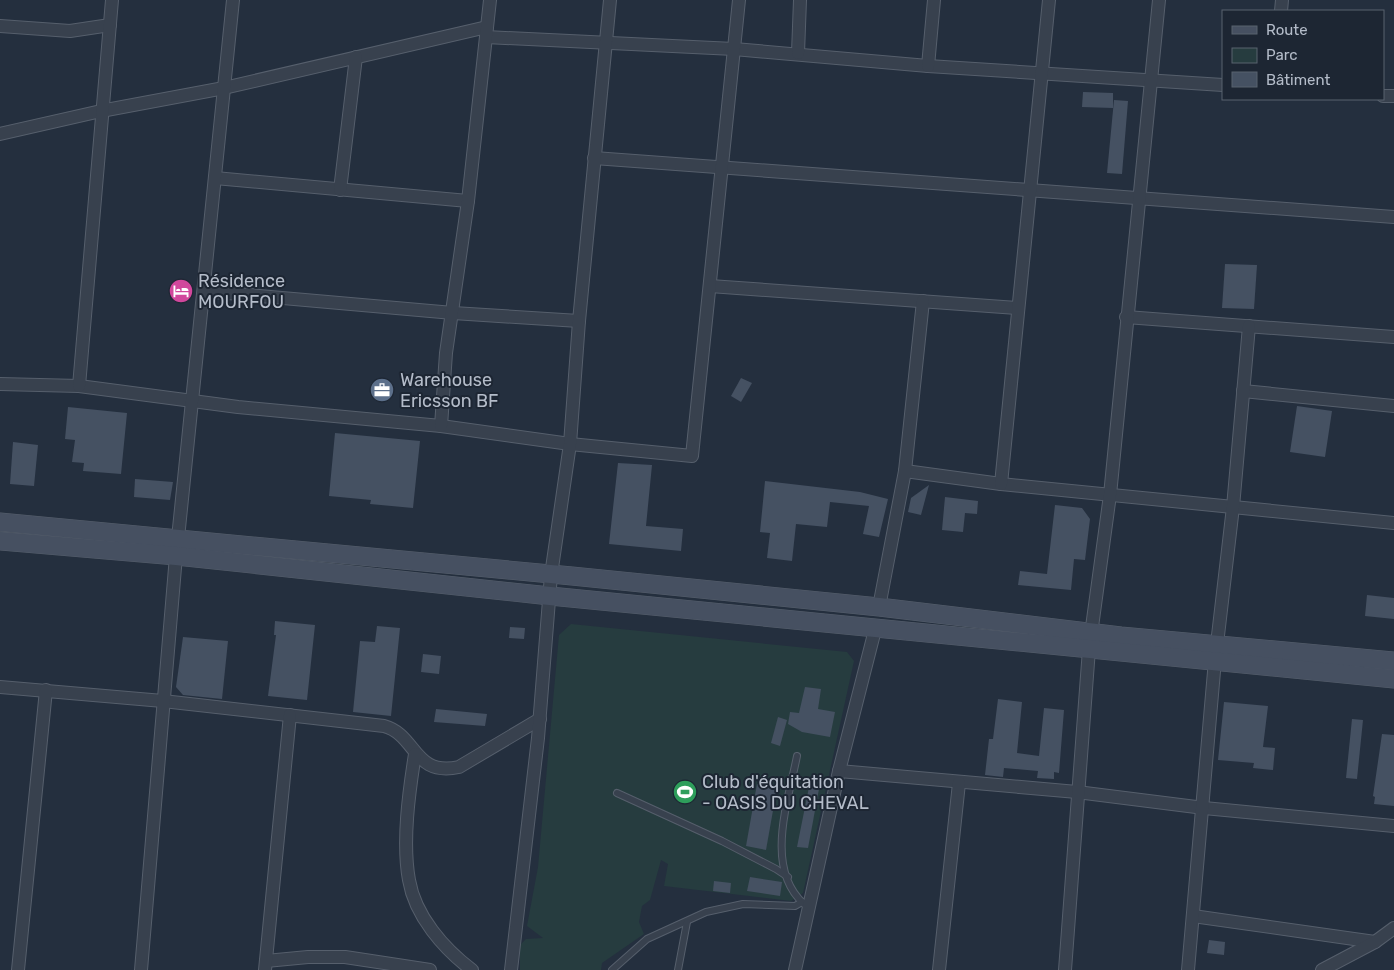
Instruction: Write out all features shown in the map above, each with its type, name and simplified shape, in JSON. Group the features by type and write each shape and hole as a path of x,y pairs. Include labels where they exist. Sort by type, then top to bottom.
{"street":[{"path":"79,386 112,0"},
{"path":"178,538 233,0"},
{"path":"441,426 446,353 468,201 490,0"},
{"path":"511,970 540,719 551,574 570,444 579,320 610,0"},
{"path":"0,384 79,386 193,402 441,426 570,444 692,456 739,0"},
{"path":"798,54 800,0"},
{"path":"928,66 934,0"},
{"path":"1001,484 1049,0"},
{"path":"1065,970 1077,792 1090,641 1110,495 1126,317 1159,0"},
{"path":"0,26 70,31 110,25"},
{"path":"0,134 102,111 224,88 356,57 486,32 606,44 734,49 928,66 1222,85"},
{"path":"340,190 356,57"},
{"path":"594,158 1394,218"},
{"path":"215,178 468,201"},
{"path":"710,286 1018,308"},
{"path":"204,291 453,313 579,320"},
{"path":"879,607 905,471 922,301"},
{"path":"1126,317 1394,337"},
{"path":"1188,970 1204,808 1216,652 1234,507 1249,326"},
{"path":"1243,391 1394,406"},
{"path":"905,471 1001,484 1394,523"},
{"path":"0,522 879,607 1090,641"},
{"path":"0,541 176,556 550,596 876,626 1216,652 1394,661"},
{"path":"141,970 176,556"},
{"path":"795,970 805,905 876,626"},
{"path":"1216,652 1394,679"},
{"path":"0,687 163,701 394,729 415,754 444,770 459,767 540,719"},
{"path":"18,970 46,690"},
{"path":"290,715 266,966 308,957 346,957 430,970"},
{"path":"415,754 406,835 409,880 416,902 434,933 450,952 472,970"},
{"path":"839,771 1077,792 1204,808 1394,826"},
{"path":"939,970 959,783"},
{"path":"1193,916 1375,942"},
{"path":"1322,970 1375,942 1394,928"}],"lane":[{"path":"797,756 781,840 782,858 788,878 796,897 805,905"},
{"path":"617,792 722,841 776,869 788,878"},
{"path":"612,970 648,939 721,907 743,904 805,905"},
{"path":"678,970 688,922"}],"green space":[{"name":"Club d'équitation - OASIS DU CHEVAL","path":"571,624 847,652 854,661 803,893 791,901 664,886 668,864 661,860 650,900 642,906 639,922 644,934 602,963 601,970 520,970 520,945 526,939 543,938 527,926 538,867 559,635"}],"building":[{"path":"1083,92 1113,93 1113,108 1082,107"},
{"path":"1114,100 1128,101 1122,174 1107,173"},
{"path":"1225,264 1257,265 1254,309 1222,308"},
{"path":"741,378 752,383 741,402 731,396"},
{"path":"1297,406 1332,411 1325,457 1290,452"},
{"path":"68,407 127,413 121,474 83,471 84,463 72,462 75,440 65,439"},
{"path":"335,433 420,441 413,508 370,504 371,500 329,496"},
{"path":"13,442 38,445 34,486 10,484"},
{"path":"618,463 652,465 646,526 683,529 681,551 609,544"},
{"path":"135,479 173,482 170,500 134,497"},
{"path":"765,481 860,492 888,499 879,537 863,534 869,506 830,502 827,527 796,524 792,561 767,558 770,533 760,532"},
{"path":"929,485 921,515 908,512 911,498"},
{"path":"945,497 978,501 977,514 965,513 963,532 942,530"},
{"path":"1055,505 1082,508 1090,519 1085,560 1074,559 1071,590 1018,585 1020,571 1047,574"},
{"path":"1367,595 1394,598 1394,619 1365,616"},
{"path":"275,621 315,625 307,700 268,696 276,635 274,635"},
{"path":"377,626 400,628 391,716 353,712 360,641 375,642"},
{"path":"510,627 525,628 524,639 509,638"},
{"path":"183,637 228,641 222,699 183,695 176,687"},
{"path":"423,654 441,656 439,674 421,672"},
{"path":"805,687 821,689 818,709 835,712 830,737 802,732 788,724 790,712 799,713"},
{"path":"998,699 1022,702 1017,753 1039,756 1044,708 1064,710 1059,773 1054,772 1054,779 1037,778 1038,771 1004,768 1003,777 985,775 989,739 993,739"},
{"path":"1224,702 1268,706 1263,747 1275,748 1273,770 1253,768 1254,763 1218,760"},
{"path":"436,709 487,714 485,726 434,722"},
{"path":"778,717 787,720 780,746 771,743"},
{"path":"1352,719 1363,720 1357,779 1346,778"},
{"path":"1382,734 1394,735 1394,806 1374,804 1375,797 1373,796"},
{"path":"757,784 777,788 766,850 746,846"},
{"path":"809,787 819,789 808,848 797,847"},
{"path":"750,877 782,882 780,896 747,891"},
{"path":"714,881 731,883 730,893 713,891"},
{"path":"1209,940 1225,942 1224,955 1207,953"}],"place":[{"name":"Résidence MOURFOU","path":"181,291"},
{"name":"Warehouse Ericsson BF","path":"382,390"},
{"name":"Club d'équitation - OASIS DU CHEVAL","path":"685,792"}]}
